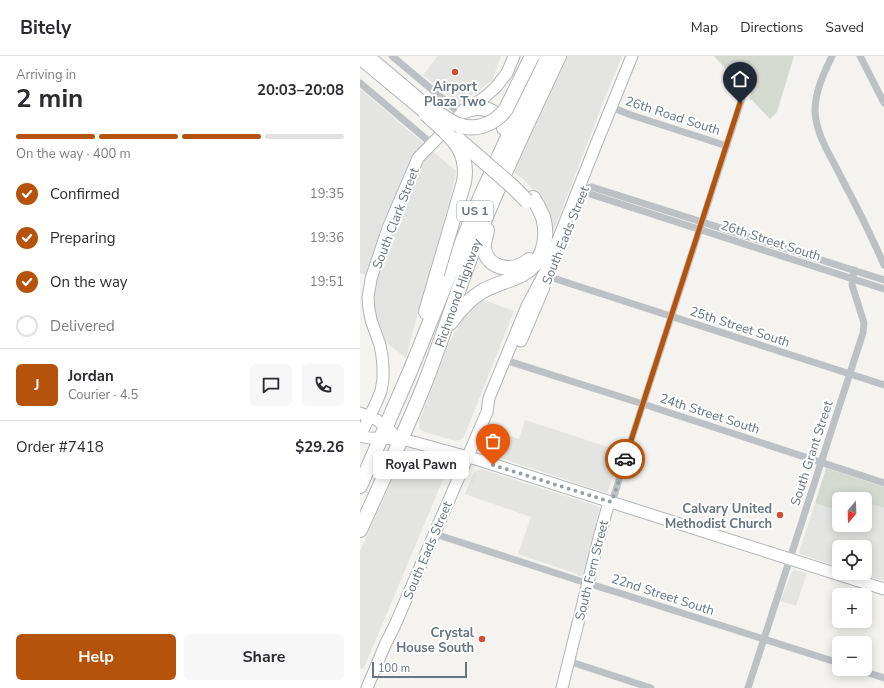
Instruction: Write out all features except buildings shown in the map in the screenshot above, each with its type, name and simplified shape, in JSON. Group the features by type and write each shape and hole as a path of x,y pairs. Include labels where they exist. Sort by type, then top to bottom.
{"highway":[{"path":"430,112 465,126 476,127 494,121 501,116 506,109 532,56"},
{"name":"Richmond Highway","path":"360,530 411,369 474,212 545,56"},
{"name":"Richmond Highway","path":"360,486 390,435 425,383 466,268 491,204 559,56"},
{"path":"462,112 475,108 482,108 496,114 501,119 503,124 505,142"},
{"path":"430,112 521,183 530,200 540,211 545,229 544,245 541,255 536,263 524,274 490,287 464,305 443,333"},
{"path":"411,369 464,182 465,172 465,163 462,153 430,112"},
{"path":"491,204 484,243 485,251 493,264 502,268 512,268 526,262 533,254 536,244 538,232 530,200"},
{"path":"390,435 436,329 441,297"}],"street":[{"path":"369,56 430,112"},
{"path":"392,56 462,112"},
{"name":"South Clark Street","path":"360,436 365,415 379,396 384,372 381,350 368,309 368,298 370,283 388,228 418,158 462,112 486,96 499,84 507,73 514,56"},
{"name":"South Eads Street","path":"365,683 395,625 487,412 495,401 527,306 546,276 614,108 632,56"},
{"name":"South Eads Street","path":"614,108 640,56"},
{"path":"832,56 818,90 815,111 818,132 884,264"},
{"path":"860,56 884,103"},
{"path":"360,59 430,112"},
{"path":"360,83 432,144"},
{"name":"South Fern Street","path":"562,688 606,512 615,493 745,89"},
{"name":"26th Road South","path":"614,108 631,115 727,146"},
{"name":"26th Street South","path":"581,188 590,194 884,280"},
{"name":"26th Street South","path":"701,226 884,289"},
{"name":"South Grant Street","path":"748,688 863,333 864,323 852,285 854,270"},
{"name":"25th Street South","path":"546,276 884,385"},
{"name":"24th Street South","path":"508,361 884,483"},
{"path":"365,415 377,420 390,435"},
{"path":"360,436 369,438 390,435 468,457 884,589"},
{"name":"22nd Street South","path":"434,534 832,661"},
{"path":"568,661 651,688"},
{"path":"872,674 884,678"}],"shaded area":[{"path":"438,56 501,56 492,81 458,104 423,75"},
{"path":"567,56 622,56 549,243 534,191 513,171"},
{"path":"714,56 794,56 777,112 770,119 752,100 749,99 752,90 740,85"},
{"path":"360,89 456,171 452,192 406,358 378,336 370,277 360,273"},
{"path":"479,298 514,311 464,437 455,441 422,431 419,427 419,422 449,343 462,319"},
{"path":"525,420 623,452 607,493 488,454 485,451 493,430 519,439"},
{"path":"413,456 444,464 447,467 447,470 364,668 362,669 360,668 360,551 400,462 405,458"},
{"path":"826,468 884,487 884,508 872,504 872,492 832,492 832,509 815,503"},
{"path":"481,469 600,507 594,537 584,574 582,576 518,554 531,517 465,494 474,472"},
{"path":"815,503 832,509 832,532 872,532 872,504 884,508 884,581 872,577 872,540 832,540 832,565 800,554 799,552"},
{"path":"794,570 807,573 796,606 780,601"}],"way so far":[{"path":"493,465 611,502 625,459"}],"place":[{"name":"Airport Plaza Two","path":"455,72"},
{"name":"Royal Pawn","path":"493,465"},
{"name":"Calvary United Methodist Church","path":"780,515"},
{"name":"Crystal House South","path":"482,639"}],"route":[{"path":"625,459 740,103"}]}
